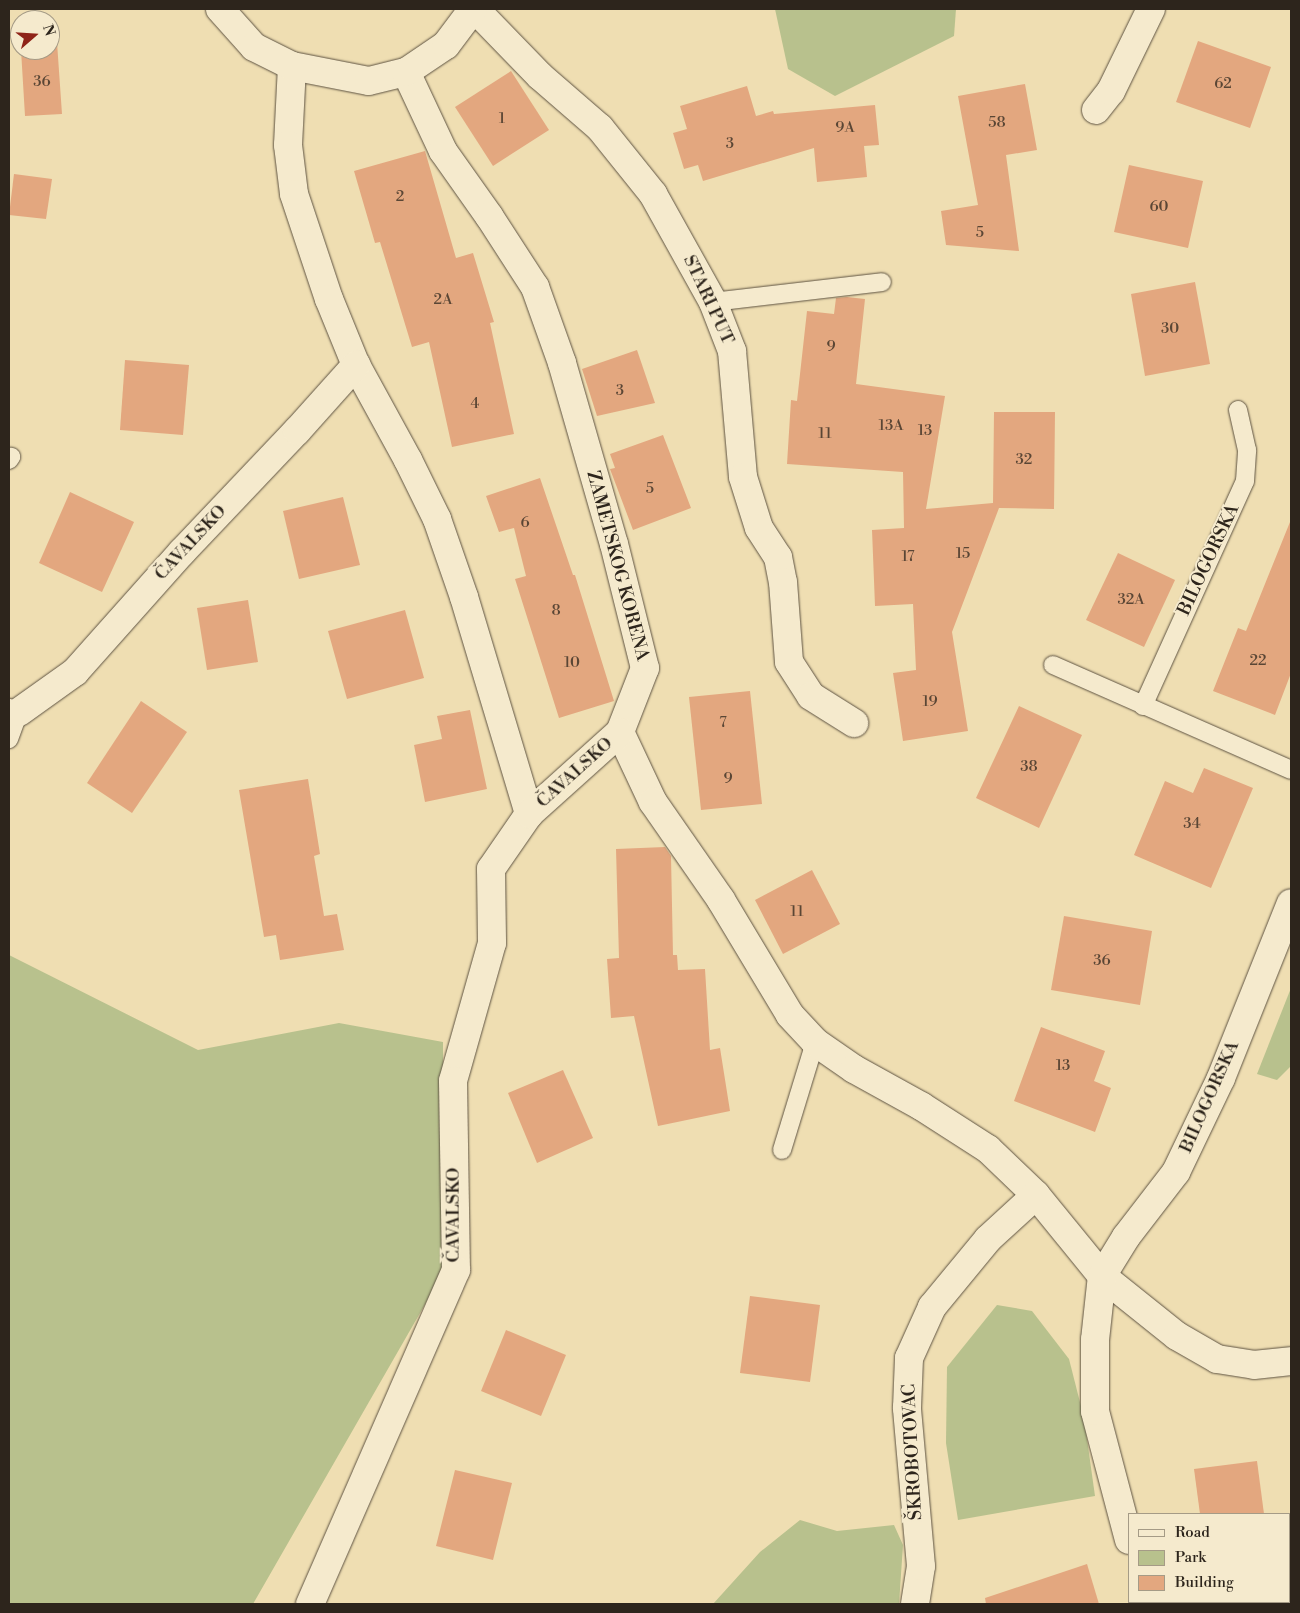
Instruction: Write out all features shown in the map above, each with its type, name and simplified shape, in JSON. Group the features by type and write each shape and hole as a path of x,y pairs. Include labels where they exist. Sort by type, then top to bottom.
{"street":[{"path":"220,9 254,47 292,66 369,81 406,72 446,45 474,9"},
{"name":"STARI PUT","path":"474,9 540,76 600,128 653,194 713,302 732,351 743,477 760,528 778,557 780,566 789,662 812,696 854,723"},
{"path":"1096,110 1111,91 1151,9"},
{"name":"ČAVALSKO","path":"292,66 288,146 294,194 329,299 356,365 408,460 437,519 464,597 529,814"},
{"name":"ZAMETSKOG KORENA","path":"406,72 443,151 489,216 535,287 562,363 614,544 645,668 620,732"},
{"name":"ČAVALSKO","path":"14,710 75,672 182,552 297,431 356,365"},
{"path":"620,732 653,802 721,900 790,1015 815,1042 854,1069 921,1106 988,1149 1036,1195 1102,1276 1176,1336 1217,1358 1254,1365 1291,1361"},
{"name":"ČAVALSKO","path":"310,1604 456,1270 453,1081 492,943 491,869 529,814 620,732"},
{"name":"BILOGORSKA","path":"1102,1276 1126,1237 1176,1172 1221,1078 1291,903"},
{"name":"ŠKROBOTOVAC","path":"915,1604 921,1566 907,1408 909,1358 932,1307 988,1239 1036,1195"},
{"path":"1102,1276 1095,1340 1096,1411 1128,1536"}],"lane":[{"path":"713,302 882,282"},
{"name":"BILOGORSKA","path":"1142,706 1245,481 1246,450 1238,410"},
{"path":"1053,665 1142,706 1291,770"},
{"name":"ČAVALSKO","path":"9,739 14,710"},
{"path":"782,1150 815,1042"}],"green space":[{"path":"775,9 956,9 954,36 835,96 788,69"},
{"path":"9,955 198,1050 339,1023 443,1042 443,1273 253,1604 9,1604"},
{"path":"1291,988 1291,1066 1277,1080 1257,1074"},
{"path":"997,1305 1032,1311 1069,1359 1084,1418 1095,1496 958,1520 946,1443 947,1367"},
{"path":"800,1520 837,1531 894,1525 903,1545 899,1604 713,1604 760,1552"}],"building":[{"path":"1198,41 1271,67 1250,128 1176,102"},
{"path":"22,60 58,60 62,114 25,116"},
{"path":"511,71 549,130 493,166 455,107"},
{"path":"1025,84 1037,150 1006,155 1019,251 946,245 941,211 978,205 958,96"},
{"path":"747,86 756,116 773,111 774,114 875,105 879,145 864,146 867,177 817,182 814,148 703,181 698,165 684,169 673,133 687,129 680,106"},
{"path":"425,151 456,258 473,253 494,322 490,323 514,434 452,447 429,342 412,347 380,242 375,243 354,171"},
{"path":"1129,165 1203,181 1188,248 1114,232"},
{"path":"14,174 52,179 46,219 9,215"},
{"path":"1195,282 1210,364 1145,376 1131,294"},
{"path":"836,298 865,299 856,384 945,396 926,509 993,503 994,412 1055,412 1054,509 999,508 952,632 968,731 903,741 893,673 916,670 913,604 875,606 872,530 904,528 903,472 787,464 791,400 797,401 807,311 834,314"},
{"path":"637,350 655,403 597,416 582,369"},
{"path":"125,360 189,365 183,435 120,430"},
{"path":"663,435 691,508 633,530 610,469 615,468 610,454"},
{"path":"540,478 573,575 575,575 614,701 559,718 515,579 526,576 514,528 499,532 486,496"},
{"path":"70,492 134,522 102,592 39,563"},
{"path":"343,497 360,565 299,579 283,511"},
{"path":"1290,522 1291,673 1275,715 1213,691 1238,628 1246,631"},
{"path":"1118,553 1175,580 1144,647 1086,620"},
{"path":"248,600 258,662 207,670 197,608"},
{"path":"405,610 424,678 347,699 328,631"},
{"path":"750,691 762,804 701,810 689,697"},
{"path":"141,701 187,732 132,813 87,783"},
{"path":"1019,706 1082,735 1039,828 976,798"},
{"path":"470,710 487,789 425,802 414,745 442,739 437,716"},
{"path":"1204,768 1253,788 1211,888 1134,855 1165,781 1193,793"},
{"path":"308,779 320,854 314,856 324,916 337,914 344,950 280,960 276,935 264,937 239,790"},
{"path":"665,847 671,856 673,955 677,955 678,970 705,969 710,1050 720,1048 730,1111 658,1126 634,1016 611,1018 607,959 619,958 616,849"},
{"path":"812,870 840,924 783,954 755,900"},
{"path":"1064,916 1152,931 1140,1005 1051,990"},
{"path":"1041,1027 1105,1051 1094,1081 1111,1088 1095,1132 1014,1101"},
{"path":"563,1070 593,1138 537,1163 508,1093"},
{"path":"750,1296 820,1305 810,1382 740,1373"},
{"path":"506,1330 566,1355 541,1416 481,1391"},
{"path":"1257,1461 1264,1513 1200,1513 1194,1469"},
{"path":"455,1470 512,1483 493,1560 436,1546"},
{"path":"1087,1564 1099,1604 986,1604 985,1598"}]}
